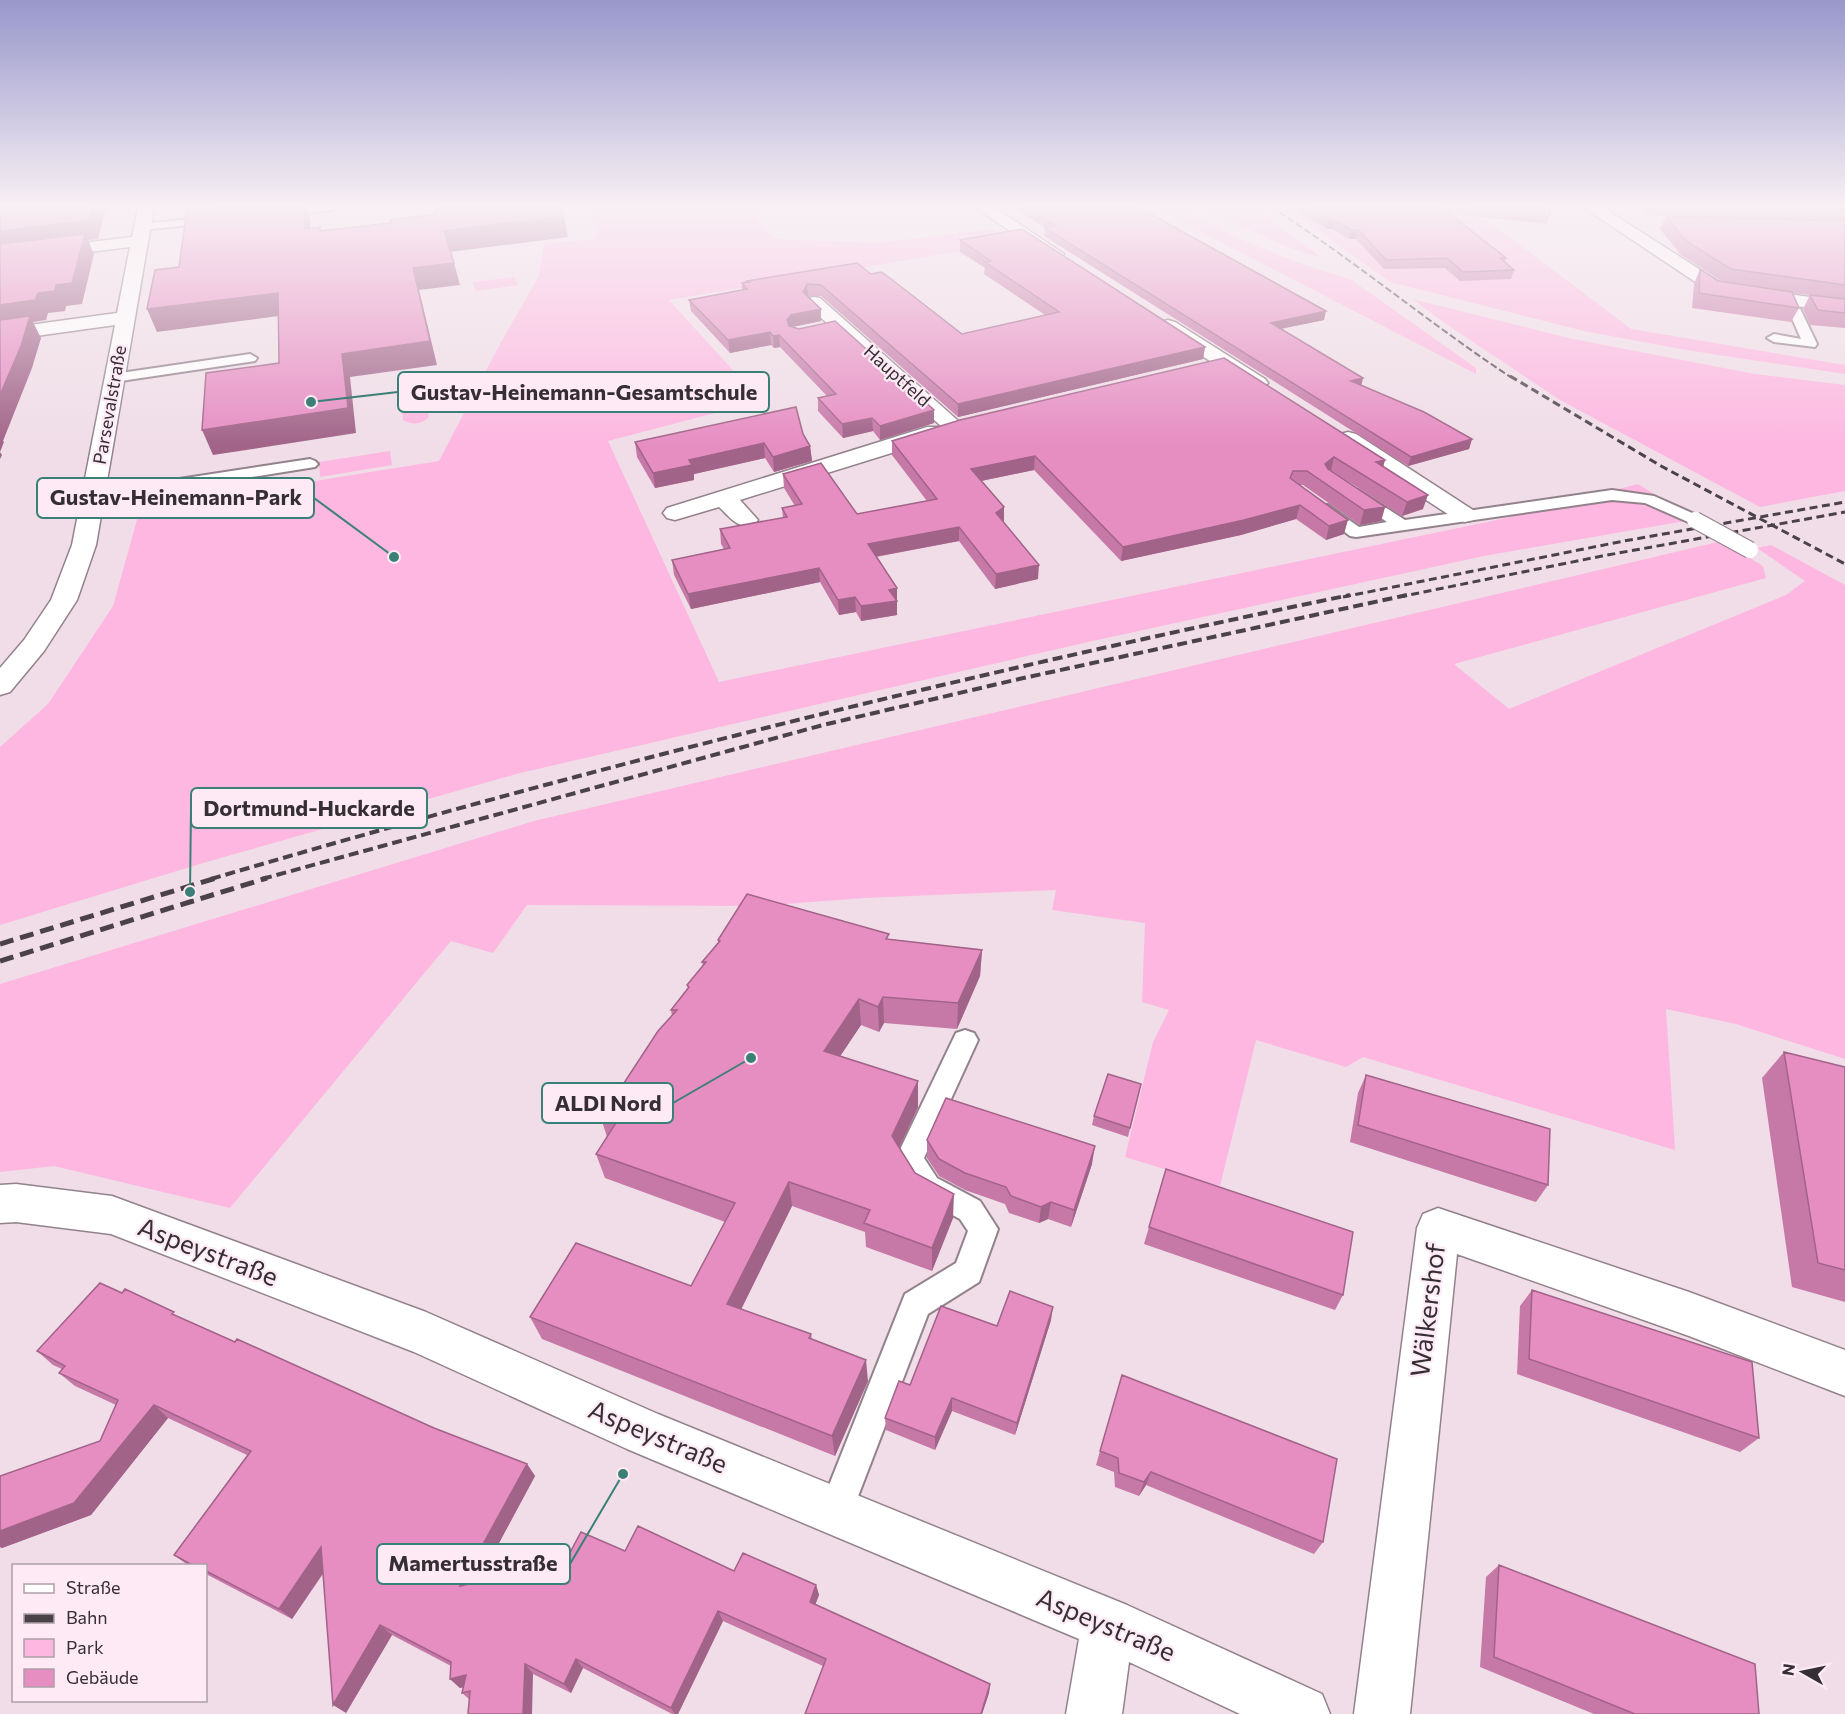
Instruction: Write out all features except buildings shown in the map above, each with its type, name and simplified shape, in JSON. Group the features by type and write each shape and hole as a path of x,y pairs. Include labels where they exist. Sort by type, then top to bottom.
{"street":[{"name":"Parsevalstraße","path":"0,686 34,645 64,600 84,545 131,287"},
{"path":"1715,287 1845,307"},
{"name":"Hauptfeld","path":"814,302 953,426"},
{"path":"1149,313 1272,392"},
{"path":"0,334 125,318"},
{"path":"819,329 840,325"},
{"path":"1202,368 1225,362"},
{"name":"Hauptfeld","path":"675,513 976,420"},
{"path":"1328,427 1465,515"},
{"path":"724,498 746,520"},
{"name":"Aspeystraße","path":"0,1204 16,1203 112,1215 426,1334 644,1432 1108,1624 1302,1714"},
{"name":"Wälkershof","path":"1382,1714 1438,1228 1678,1311 1845,1373"},
{"path":"1094,1714 1108,1624"}],"lane":[{"path":"1774,338 1810,344 1790,300"},
{"path":"114,378 250,358"},
{"path":"94,497 310,464"},
{"path":"1342,485 1402,525"},
{"path":"1305,496 1356,532 1612,495 1648,499 1695,520 1750,550"},
{"path":"836,1513 916,1304 968,1272 983,1229 970,1210 927,1187 909,1161 965,1040"}],"green space":[{"path":"475,287 504,287 476,291"},
{"path":"533,287 746,287 669,300 761,401 608,441 719,682 1506,518 1638,484 1667,502 1685,521 1484,556 1088,642 520,773 203,863 0,925 0,747 48,704 113,606 140,509 439,461"},
{"path":"1308,287 1361,287 1476,368 1476,374"},
{"path":"1410,287 1576,287 1631,329 1845,365 1845,374 1686,350 1584,331"},
{"path":"1412,299 1573,339 1755,374 1845,385 1845,491 1760,507 1560,400"},
{"path":"412,405 428,412 429,417 423,422 416,423 403,420 402,408"},
{"path":"390,451 392,465 320,477 319,462"},
{"path":"1722,541 1763,566 1766,578 1454,664 1509,709 1786,595 1805,581 1757,548 1771,545 1845,585 1845,1059 1736,1024 1666,1009 1675,1150 1363,1057 1346,1067 1256,1040 1220,1186 1125,1157 1153,1042 1169,1010 1142,1002 1145,923 1052,910 1056,890 864,898 759,906 527,905 493,953 451,941 230,1208 54,1166 0,1172 0,984 534,821"}],"railway":[{"path":"1385,287 1512,378"},
{"path":"1510,376 1661,466 1758,517"},
{"path":"1758,517 1845,502"},
{"path":"1772,525 1845,512"},
{"path":"1343,597 1624,541 1758,517"},
{"path":"1758,517 1772,525"},
{"path":"1399,597 1602,556 1772,525"},
{"path":"1772,525 1845,564"},
{"path":"211,879 494,799 778,725 1063,657 1350,595"},
{"path":"262,879 823,725 1019,679 1407,595"},
{"path":"0,944 216,878"},
{"path":"0,961 267,878"}],"place":[{"name":"Gustav-Heinemann-Gesamtschule","path":"311,402"},
{"name":"Gustav-Heinemann-Park","path":"394,557"},
{"name":"Dortmund-Huckarde","path":"190,892"},
{"name":"ALDI Nord","path":"751,1058"},
{"name":"Mamertusstraße","path":"623,1474"}]}
